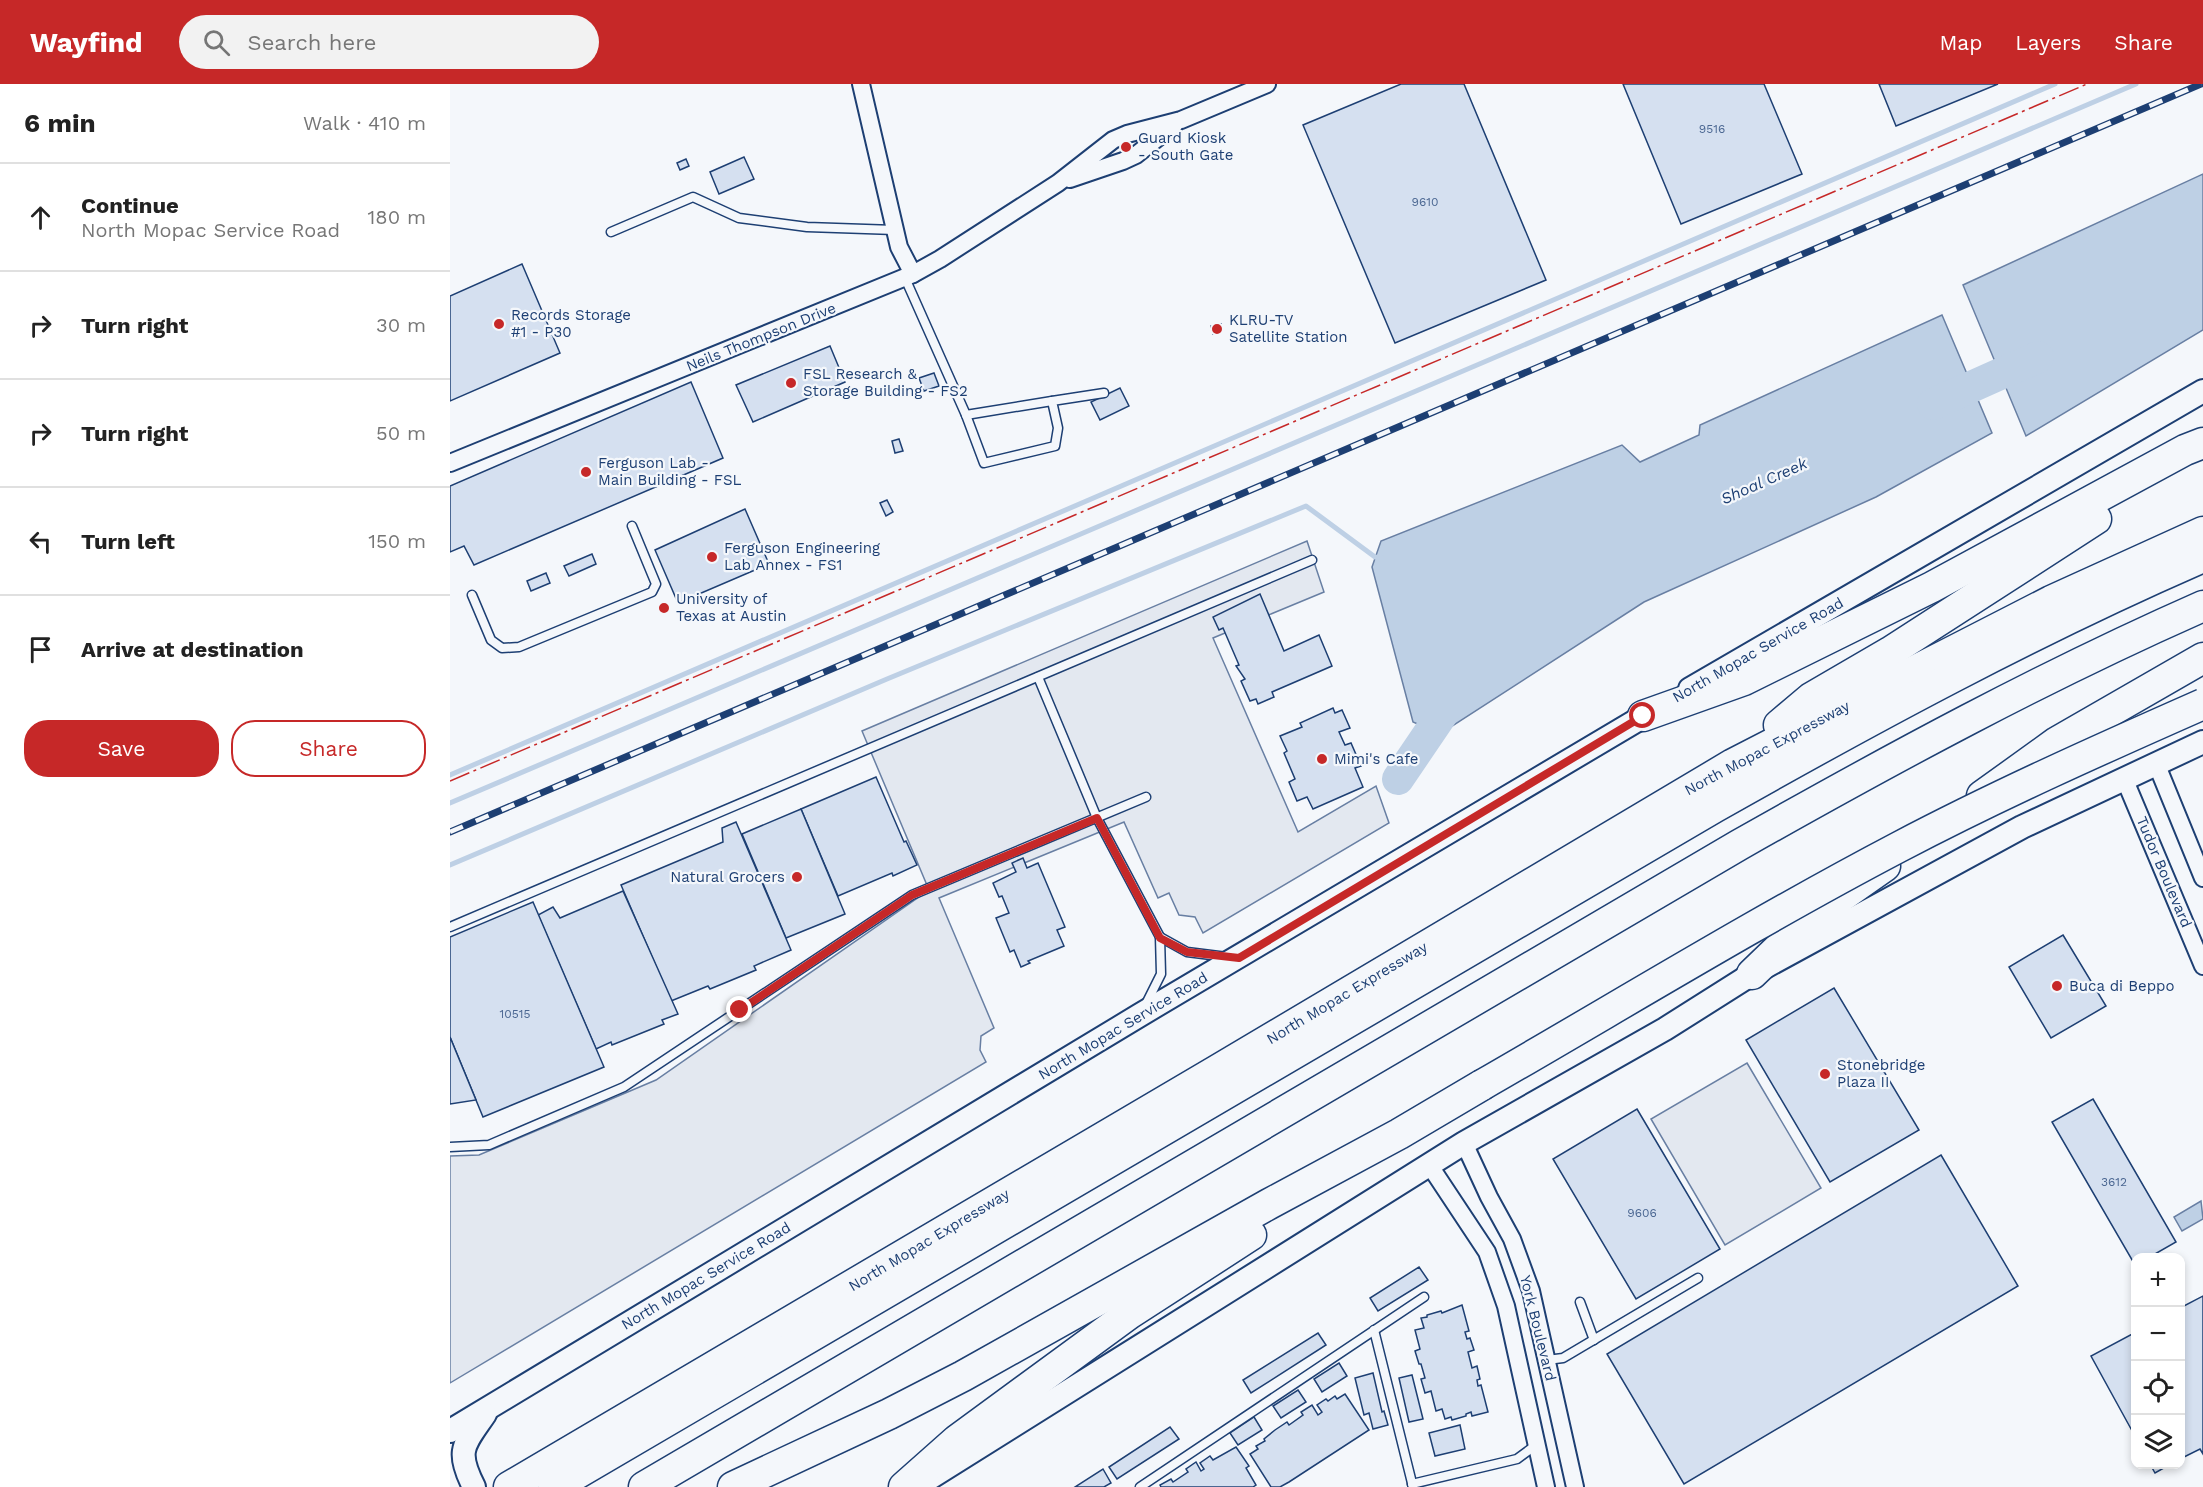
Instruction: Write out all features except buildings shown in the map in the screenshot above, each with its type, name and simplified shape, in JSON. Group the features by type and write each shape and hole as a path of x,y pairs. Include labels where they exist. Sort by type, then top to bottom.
{"highway":[{"path":"1643,716 1744,680 1932,587 2185,450 2203,443"},
{"path":"1733,764 1811,698 1890,652 2203,453"},
{"name":"North Mopac Expressway","path":"509,1487 1733,764 2051,601 2203,532"},
{"path":"554,1487 1735,795 1963,671 2203,557"},
{"path":"644,1487 1749,839 1880,765 1979,714 2072,667 2203,606"},
{"path":"682,1487 1818,821 1988,729 2203,626"},
{"path":"1752,974 1808,920 2057,742 2203,658"},
{"path":"733,1487 889,1414 963,1376 1269,1204 1399,1134 1794,905 1900,847 2035,781 2203,704"},
{"path":"904,1487 957,1440 1130,1314 1277,1218 1399,1134"}],"main road":[{"name":"North Mopac Service Road","path":"450,1431 1140,1015 1643,716 2203,391"},
{"path":"916,1487 1464,1143 1665,1029 1752,974 2022,826 2203,742"},
{"path":"474,1487 463,1462 464,1449 467,1440 490,1408"}],"street":[{"path":"861,84 899,247 909,276"},
{"name":"Neils Thompson Drive","path":"450,463 909,276 940,259 1058,183 1113,140 1126,134 1181,120 1248,88 1267,84"},
{"name":"Neils Thompson Drive","path":"1058,183 1136,155 1181,120"},
{"path":"2156,764 2203,878"},
{"name":"Tudor Boulevard","path":"2124,778 2203,966"},
{"name":"York Boulevard","path":"1464,1143 1512,1239 1531,1291 1575,1487"},
{"name":"York Boulevard","path":"1430,1166 1478,1237 1498,1278 1546,1487"},
{"path":"1536,1445 1565,1439"}],"lane":[{"path":"611,232 693,197 739,218 807,228 895,230"},
{"path":"909,276 984,463 1055,446 1058,428 1052,401"},
{"path":"966,415 1104,393"},
{"path":"472,595 491,640 502,648 519,647 652,592 656,584 632,526"},
{"path":"450,927 1312,560"},
{"path":"1038,677 1097,818 1160,938 1161,974 1140,1015"},
{"path":"450,1147 489,1144 624,1087 912,895 1146,797"},
{"path":"1160,938 1187,952 1239,958"},
{"path":"1547,1360 1563,1358 1698,1278"},
{"path":"1140,1487 1424,1297"},
{"path":"1580,1302 1594,1340"},
{"path":"1374,1330 1412,1486 1518,1459 1536,1445"}],"shaded area":[{"path":"1307,541 1324,592 1213,638 1298,832 1376,786 1389,823 1203,933 1195,917 1179,915 1169,893 1158,898 1124,822 939,898 994,1028 981,1036 980,1050 986,1062 450,1383 450,1156 479,1155 656,1080 929,890 862,731"},
{"path":"1747,1063 1821,1188 1725,1245 1651,1119"}],"water":[{"path":"2203,174 2203,330 2026,436 1963,285"},
{"path":"1942,315 1992,433 1876,497 1644,602 1440,734 1413,722 1372,567 1381,541 1622,445 1640,462 1699,435 1700,425"},
{"path":"2201,1201 2203,1219 2182,1231 2174,1217"}],"waterway":[{"path":"450,775 2055,84"},
{"path":"450,803 2136,84"},
{"name":"Shoal Creek","path":"1933,404 2038,357"},
{"path":"450,865 887,679 1306,506 1375,557 1382,558"},
{"name":"Shoal Creek","path":"1398,779 1455,695"}],"railway":[{"path":"450,832 2201,84"}],"power":[{"path":"450,781 2087,84"}],"place":[{"name":"Guard Kiosk - South Gate","path":"1126,147"},
{"name":"Records Storage #1 - P30","path":"499,324"},
{"name":"KLRU-TV Satellite Station","path":"1217,329"},
{"name":"FSL Research & Storage Building - FS2","path":"791,383"},
{"name":"Ferguson Lab - Main Building - FSL","path":"586,472"},
{"name":"Ferguson Engineering Lab Annex - FS1","path":"712,557"},
{"name":"University of Texas at Austin","path":"664,608"},
{"name":"Mimi's Cafe","path":"1322,759"},
{"name":"Natural Grocers","path":"797,877"},
{"name":"Buca di Beppo","path":"2057,986"},
{"name":"Stonebridge Plaza II","path":"1825,1074"}],"route":[{"path":"740,1010 912,895 1097,818 1160,938 1187,952 1239,958 1643,716"}]}
